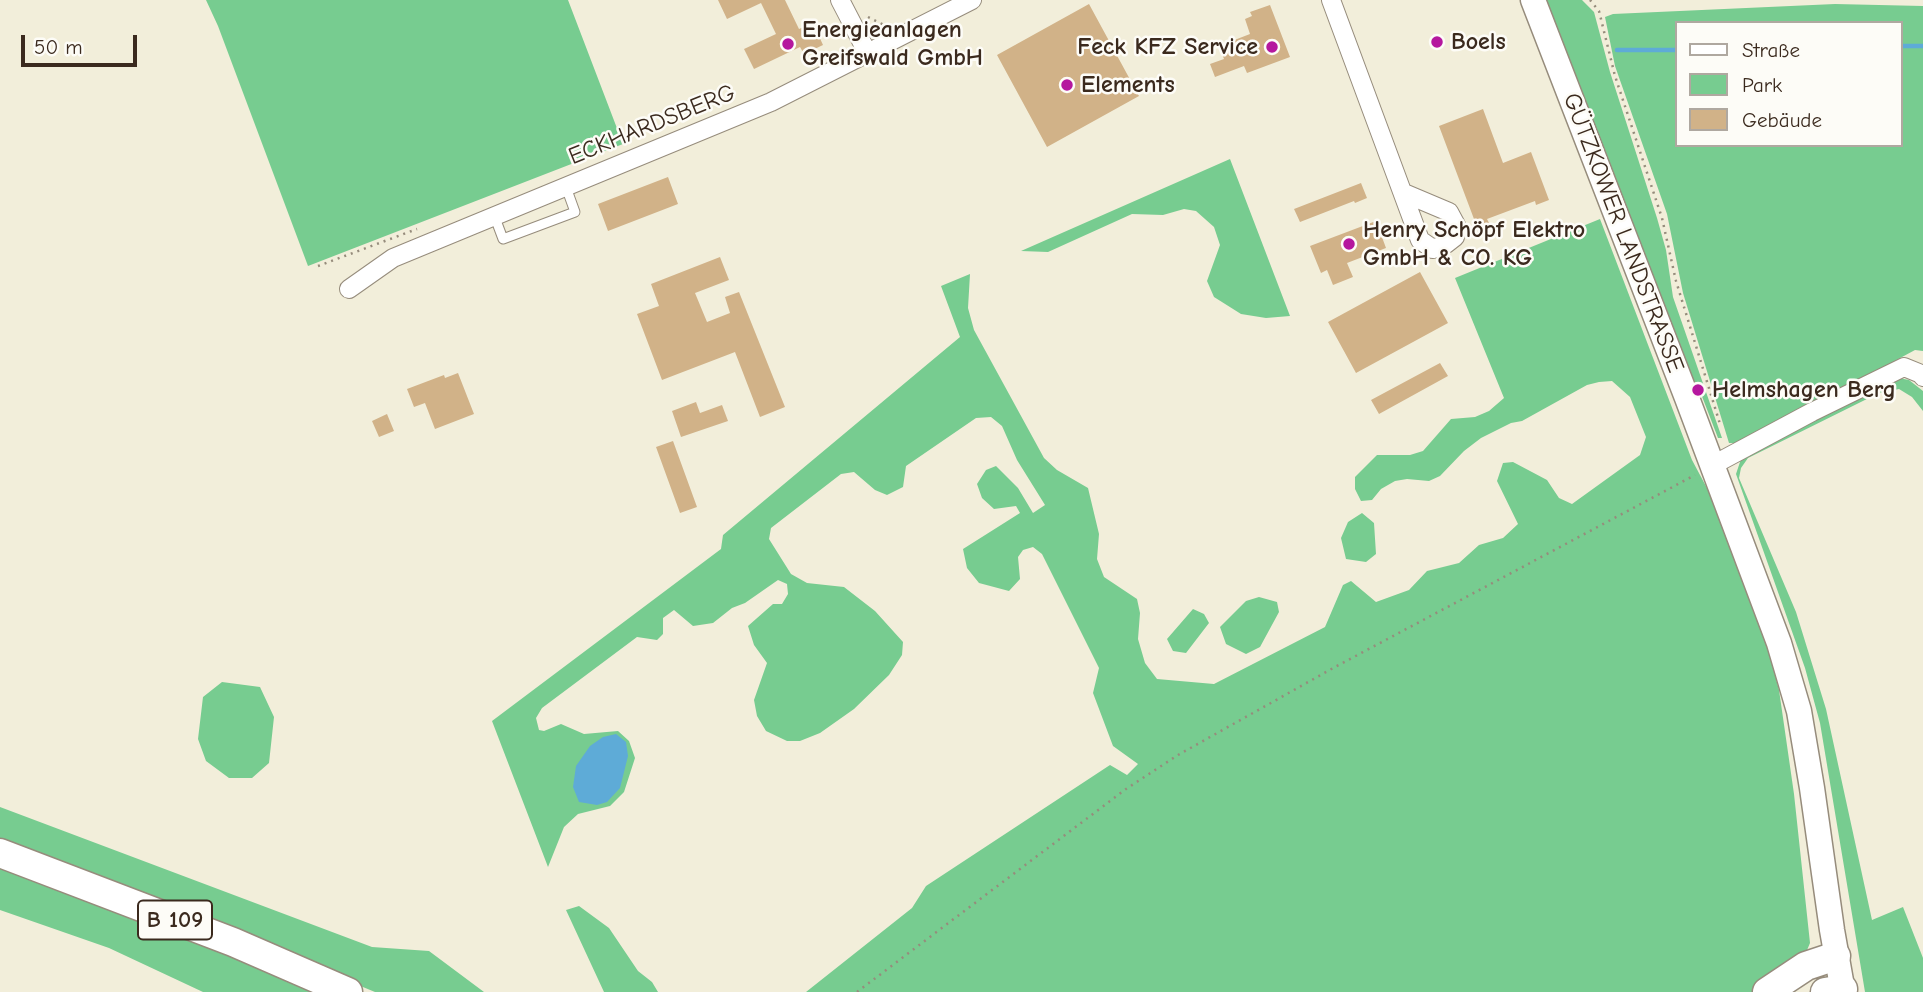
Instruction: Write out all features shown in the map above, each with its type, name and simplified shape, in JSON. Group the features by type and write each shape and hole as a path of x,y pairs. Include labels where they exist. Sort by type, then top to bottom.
{"highway":[{"name":"B 109","path":"0,853 233,942 348,992"},
{"path":"1767,992 1805,967 1836,956"}],"main road":[{"name":"GÜTZKOWER LANDSTRASSE","path":"1533,0 1721,461 1779,643 1799,711 1836,956 1837,991"}],"street":[{"path":"840,0 868,54"},
{"name":"ECKHARDSBERG","path":"349,289 393,258 771,102 972,0"},
{"path":"1331,0 1404,193"},
{"path":"1721,461 1904,367 1921,373 1923,377"}],"lane":[{"path":"494,215 503,239 575,212 566,187"}],"path":[{"path":"857,992 1126,789 1178,755 1335,667 1721,461 1662,218 1615,76 1599,11 1590,0"},
{"path":"866,15 887,26"}],"green space":[{"path":"206,0 568,0 623,144 308,266"},
{"path":"1544,0 1582,0 1594,12 1666,250 1673,297 1722,438 1718,438 1698,386 1694,387"},
{"path":"1835,4 1923,6 1923,351 1915,350 1774,426 1736,443 1729,443 1683,293 1667,214 1615,66 1605,17 1613,14"},
{"path":"1230,159 1290,316 1266,318 1241,314 1214,297 1207,281 1220,245 1214,227 1196,211 1184,209 1163,215 1132,214 1048,252 1021,251"},
{"path":"1600,219 1692,460 1708,490 1747,588 1779,690 1794,794 1810,943 1805,955 1758,992 806,992 912,908 926,886 1110,765 1127,775 1138,764 1113,746 1093,693 1099,668 1042,554 1033,547 1023,550 1018,557 1020,579 1009,591 979,583 967,568 963,549 1020,513 1016,506 994,509 982,498 977,484 986,470 996,466 1018,488 1033,513 1045,505 1017,460 1002,426 991,417 976,418 906,466 903,487 887,495 875,490 854,472 841,474 771,528 769,539 791,574 807,583 844,587 875,611 903,642 902,655 889,675 854,709 820,733 800,741 787,741 766,731 757,716 754,700 767,663 754,645 748,626 773,604 782,604 788,594 787,584 778,580 713,623 693,626 674,610 663,618 663,634 657,640 637,637 542,708 536,718 539,730 544,731 561,724 584,734 618,731 629,741 635,758 624,792 610,806 578,814 564,827 548,867 492,721 721,549 723,535 960,337 941,286 970,274 968,308 974,330 1044,458 1057,470 1088,488 1099,534 1097,559 1104,577 1137,599 1140,613 1138,639 1145,663 1157,679 1214,684 1325,627 1343,585 1351,581 1376,602 1409,590 1427,571 1459,563 1479,545 1503,538 1518,524 1497,481 1503,463 1513,462 1547,480 1559,498 1572,504 1640,455 1646,437 1630,397 1612,381 1599,382 1587,385 1522,421 1511,423 1481,438 1440,476 1429,481 1395,481 1381,489 1372,500 1361,501 1355,489 1355,477 1377,455 1410,455 1423,451 1451,419 1475,417 1489,411 1504,398 1455,278"},
{"path":"1894,377 1909,380 1923,391 1923,411 1912,397 1899,389 1879,393 1748,458 1741,468 1739,478 1796,612 1826,709 1872,920 1903,907 1923,958 1923,992 1865,992 1820,723 1805,668 1736,474 1741,459"},
{"path":"1362,513 1374,523 1376,554 1366,562 1346,559 1341,538 1348,522"},
{"path":"1259,597 1277,602 1279,612 1260,647 1246,654 1226,644 1220,627 1246,601"},
{"path":"1193,609 1204,614 1209,623 1186,653 1173,651 1167,639"},
{"path":"222,682 260,687 274,717 269,763 252,778 229,778 206,761 198,739 203,697"},
{"path":"0,807 372,947 429,951 484,992 375,992 115,885 0,844"},
{"path":"0,863 331,992 203,992 109,948 0,910"},
{"path":"579,906 609,928 638,971 652,982 658,992 604,992 566,910"}],"water":[{"path":"616,734 626,742 628,756 620,788 607,802 597,805 579,802 573,787 576,766 590,746 603,737"}],"building":[{"path":"718,0 785,0 799,29 813,23 823,45 804,54 800,47 754,69 744,49 776,34 761,3 727,19"},
{"path":"1089,4 1139,96 1047,147 997,55"},
{"path":"1270,5 1290,57 1247,73 1244,66 1215,77 1210,64 1224,59 1219,46 1250,34 1245,19 1252,16 1250,12"},
{"path":"1483,109 1503,163 1531,152 1549,200 1536,205 1535,201 1487,219 1489,223 1477,227 1439,126"},
{"path":"668,177 678,204 608,231 598,204"},
{"path":"1361,183 1367,198 1300,222 1294,209"},
{"path":"1376,221 1386,248 1347,263 1353,277 1333,285 1327,270 1321,273 1310,246"},
{"path":"720,257 729,280 695,293 707,322 730,313 725,297 739,292 785,407 760,417 735,352 662,380 637,314 659,306 651,284"},
{"path":"1420,272 1448,323 1356,373 1328,322"},
{"path":"1440,363 1448,376 1379,414 1371,400"},
{"path":"458,373 474,414 435,429 425,403 414,407 407,389 444,375 445,378"},
{"path":"696,402 700,413 722,405 728,421 681,437 672,411"},
{"path":"387,414 394,431 379,437 372,421"},
{"path":"673,441 697,507 680,513 656,447"}],"waterway":[{"path":"1902,46 1923,46"},
{"path":"1617,50 1674,50"}],"place":[{"name":"Boels","path":"1437,42"},
{"name":"Energieanlagen Greifswald GmbH","path":"788,44"},
{"name":"Feck KFZ Service","path":"1272,47"},
{"name":"Elements","path":"1067,85"},
{"name":"Henry Schöpf Elektro GmbH & CO. KG","path":"1349,244"},
{"name":"Helmshagen Berg","path":"1698,390"}]}
